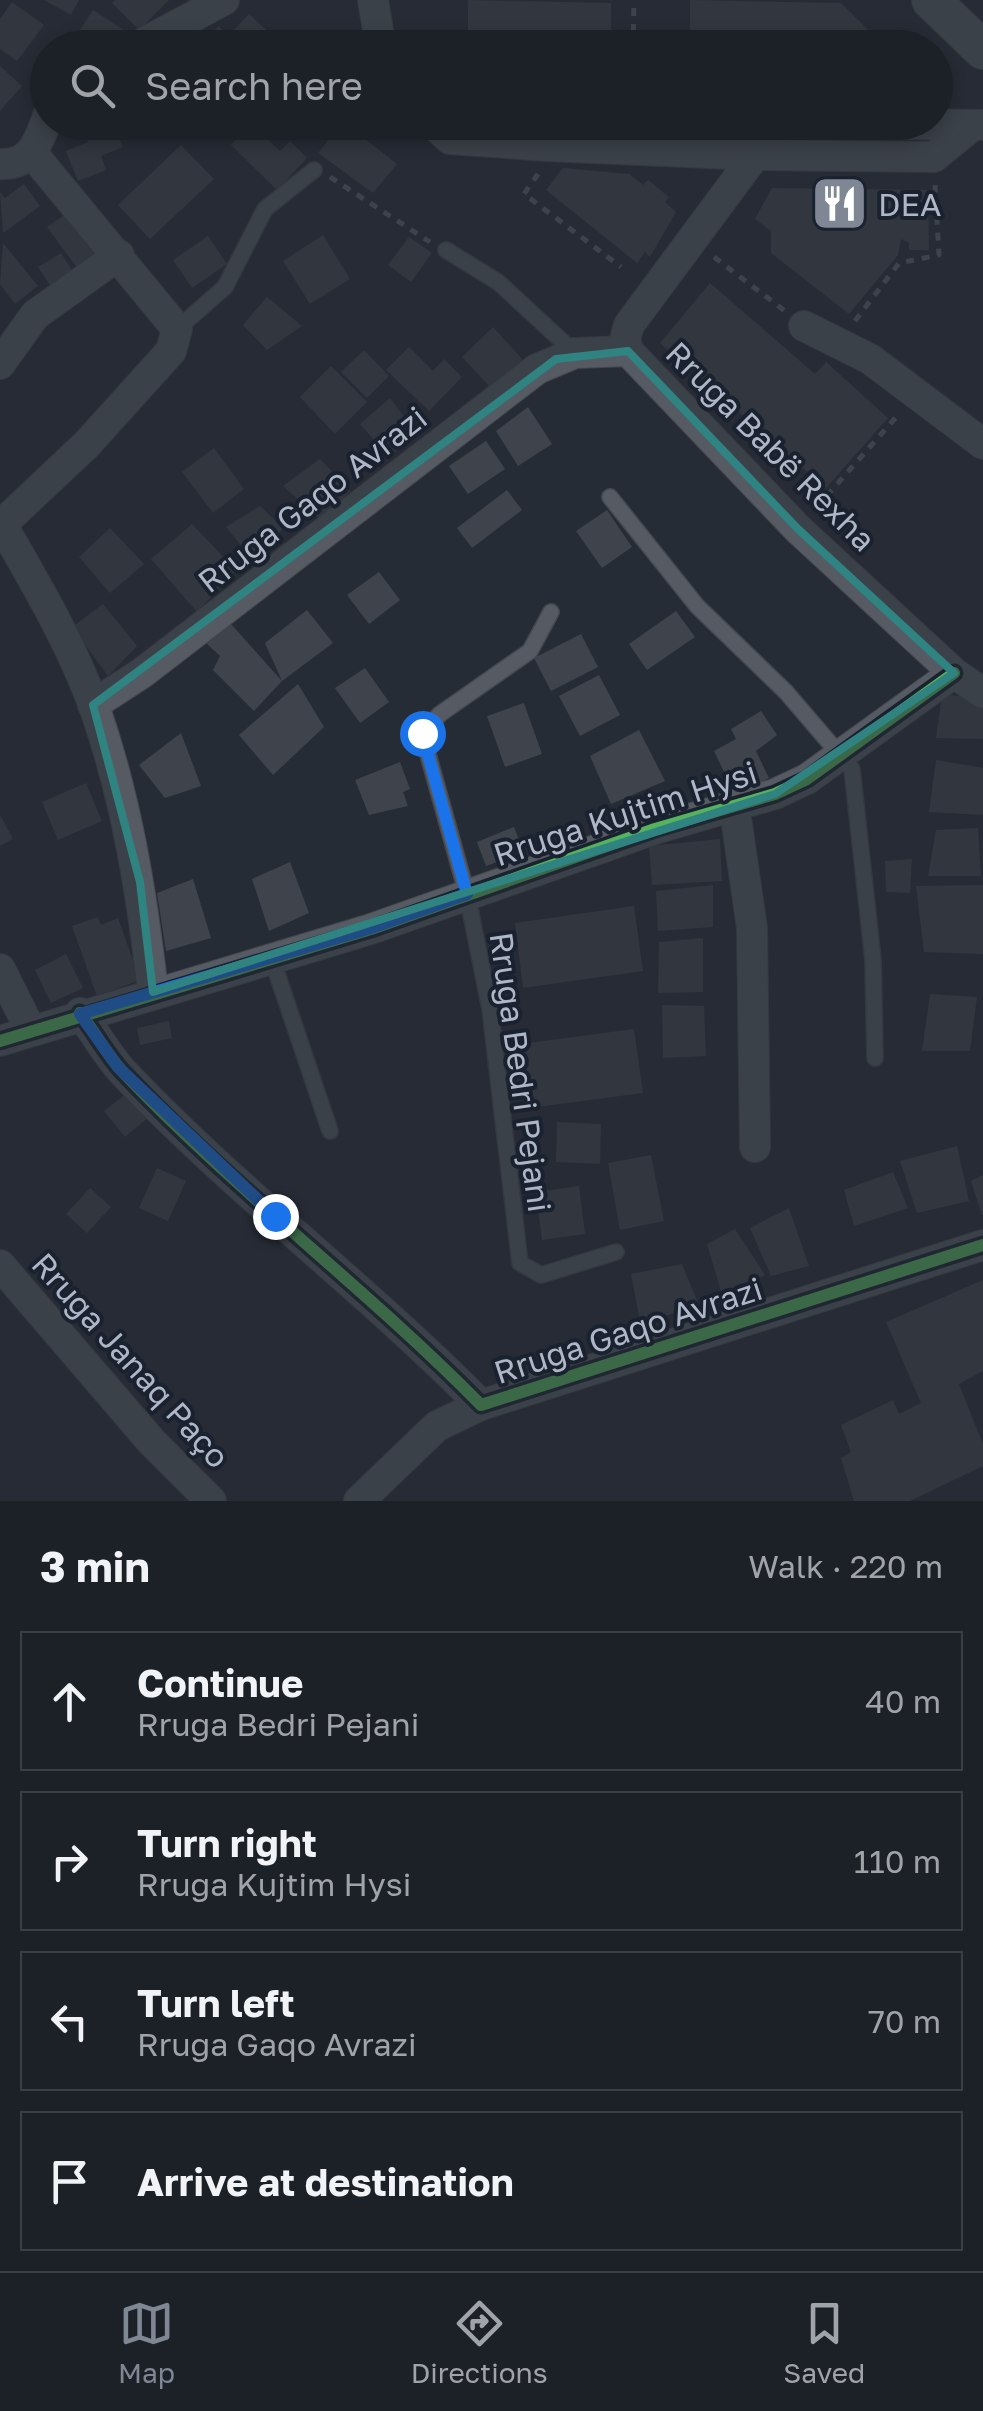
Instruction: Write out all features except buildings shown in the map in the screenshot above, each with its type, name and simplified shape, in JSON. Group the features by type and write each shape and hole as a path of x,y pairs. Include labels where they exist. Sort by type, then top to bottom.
{"street":[{"path":"168,30 224,0"},
{"path":"374,0 378,30"},
{"path":"931,0 983,50"},
{"path":"953,125 978,125"},
{"path":"465,140 755,156 934,157 978,125"},
{"path":"0,164 24,160 38,140"},
{"path":"32,153 177,329 171,351 86,444 1,526 64,640 94,705 120,786 140,882 153,992"},
{"path":"628,351 625,339 630,324 755,156"},
{"path":"0,364 35,316 119,256"},
{"path":"804,326 870,359 983,444"},
{"name":"Rruga Babë Rexha","path":"575,353 628,351 798,529 954,673 983,693"},
{"name":"Rruga Gaqo Avrazi","path":"94,705 142,674 537,369 575,353"},
{"name":"Rruga Kujtim Hysi","path":"0,1040 272,959 797,784 954,673"},
{"path":"734,804 752,928 755,1147"},
{"path":"0,969 30,1029"},
{"name":"Rruga Gaqo Avrazi","path":"80,1014 118,1067 331,1268 418,1340 481,1405 983,1246"},
{"name":"Rruga Janaq Paço","path":"0,1265 151,1441 210,1501"},
{"path":"359,1501 438,1426 481,1405"}],"lane":[{"path":"177,329 225,287 265,209 314,170"},
{"path":"446,250 498,282 575,353"},
{"path":"610,497 697,606 786,692 856,778 877,1008 875,1058"},
{"name":"Rruga Bedri Pejani","path":"551,612 530,651 440,714 422,733 467,894 490,1009 520,1263 541,1274 616,1252"},
{"path":"272,959 330,1131"}],"path":[{"path":"633,30 634,0"},
{"path":"557,146 524,194 620,267"},
{"path":"857,317 899,263 938,255 934,157"},
{"path":"314,170 446,250"},
{"path":"692,240 804,326"},
{"path":"798,529 907,405"}],"highlighted area":[{"path":"628,351 798,529 954,673 775,794 153,992 140,882 93,705 556,359"}],"cycle path":[{"path":"0,1041 371,929 655,829 775,794 807,779 954,673"},
{"path":"80,1013 116,1063 164,1114 481,1405 983,1245"}],"place":[{"name":"DEA","path":"839,204"}],"route":[{"path":"275,1216 118,1067 80,1014 272,959 467,894 422,733"}]}
